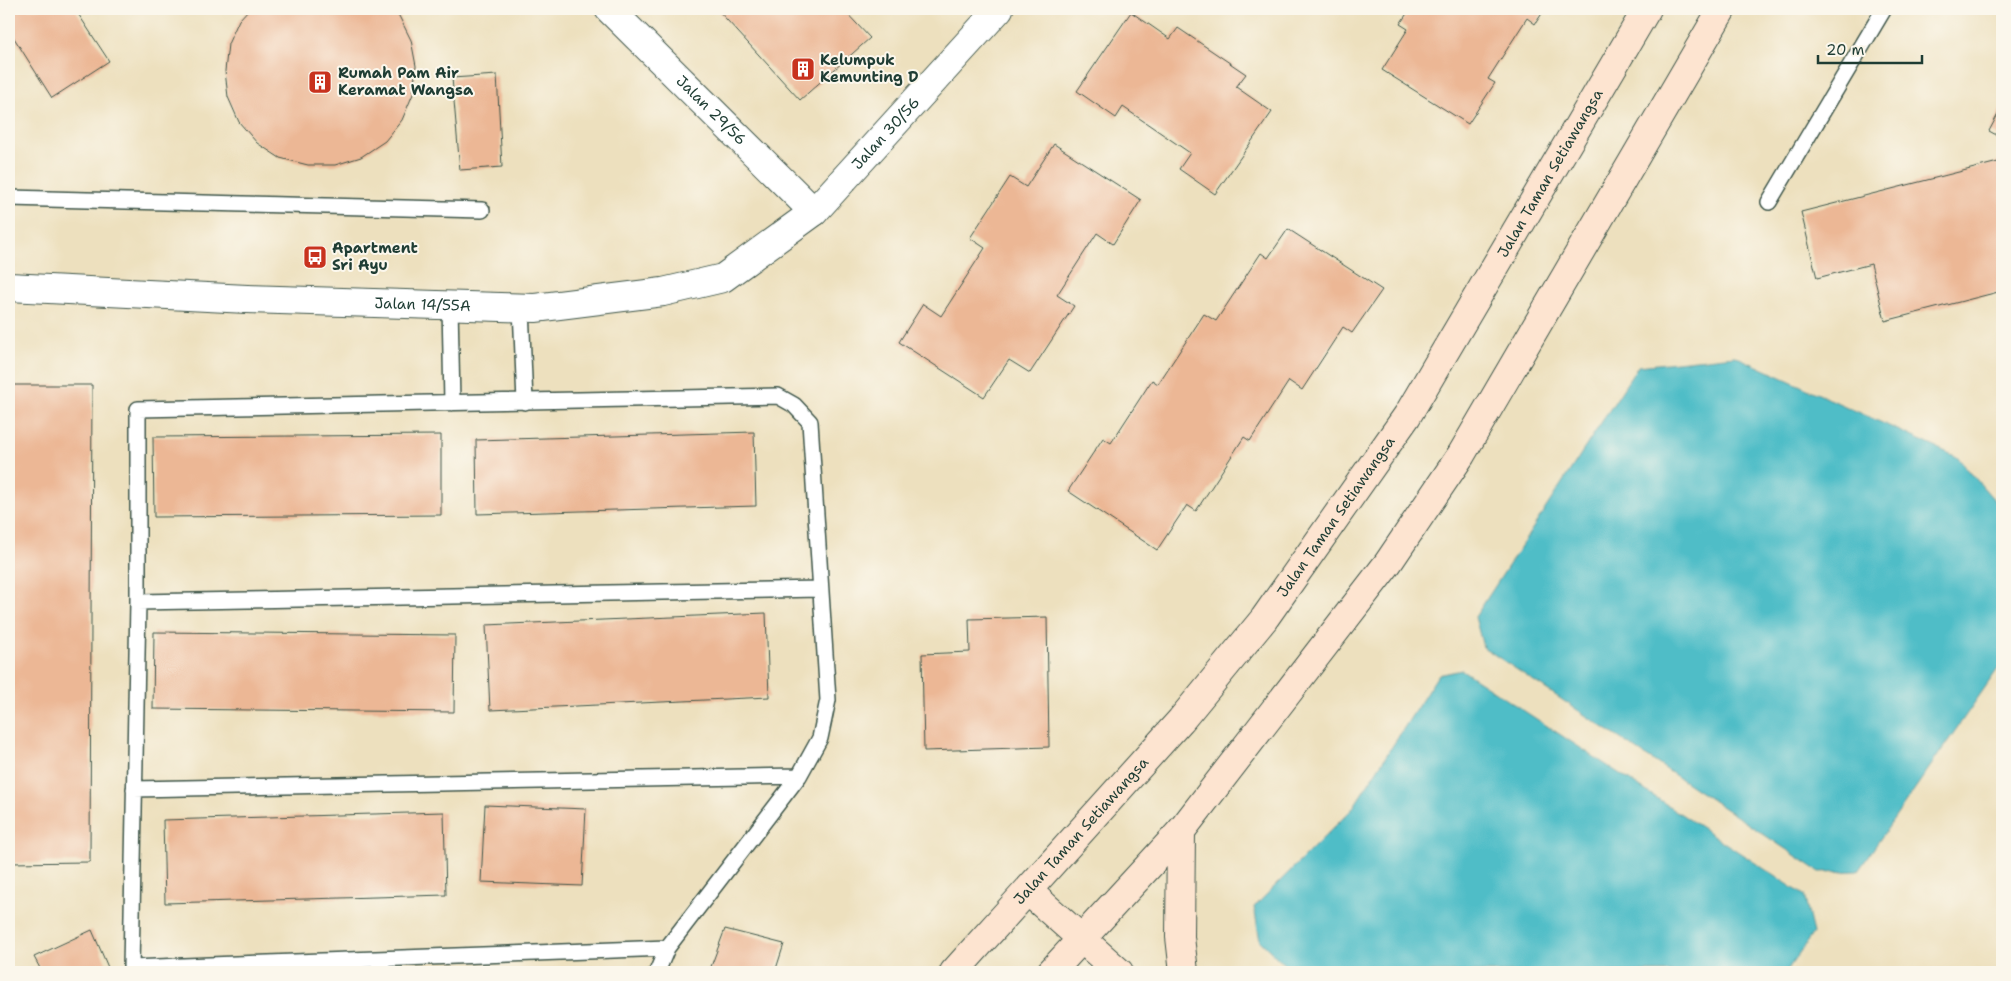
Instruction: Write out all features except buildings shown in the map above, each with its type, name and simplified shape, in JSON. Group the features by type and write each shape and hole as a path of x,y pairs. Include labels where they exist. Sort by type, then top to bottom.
{"main road":[{"name":"Jalan Taman Setiawangsa","path":"954,972 1181,720 1264,619 1407,416 1648,9"},
{"path":"1051,972 1181,831 1388,562 1461,455 1722,9"},
{"path":"1181,831 1180,937 1184,972"},
{"path":"1028,891 1119,972"}],"street":[{"name":"Jalan 29/56","path":"609,9 814,212"},
{"name":"Jalan 30/56","path":"814,212 999,9"},
{"name":"Jalan 14/55A","path":"9,287 247,299 520,308 663,292 723,278 814,212"}],"lane":[{"path":"1769,202 1884,9"},
{"path":"9,198 482,210"},
{"path":"450,306 452,403"},
{"path":"520,308 525,402"},
{"path":"657,972 667,948 799,776 820,738 828,700 810,422 794,405 778,396 138,409 138,602 132,970 667,948"},
{"path":"138,602 820,589"},
{"path":"134,789 799,776"}],"water":[{"path":"1735,356 1957,457 2002,509 2002,663 1858,871 1820,872 1483,647 1475,617 1638,366"},
{"path":"1462,670 1804,895 1813,933 1786,972 1292,972 1260,941 1254,907 1352,809 1438,675"}],"place":[{"name":"Kelumpuk Kemunting D","path":"803,69"},
{"name":"Rumah Pam Air Keramat Wangsa","path":"320,82"},
{"name":"Apartment Sri Ayu","path":"315,257"}]}
